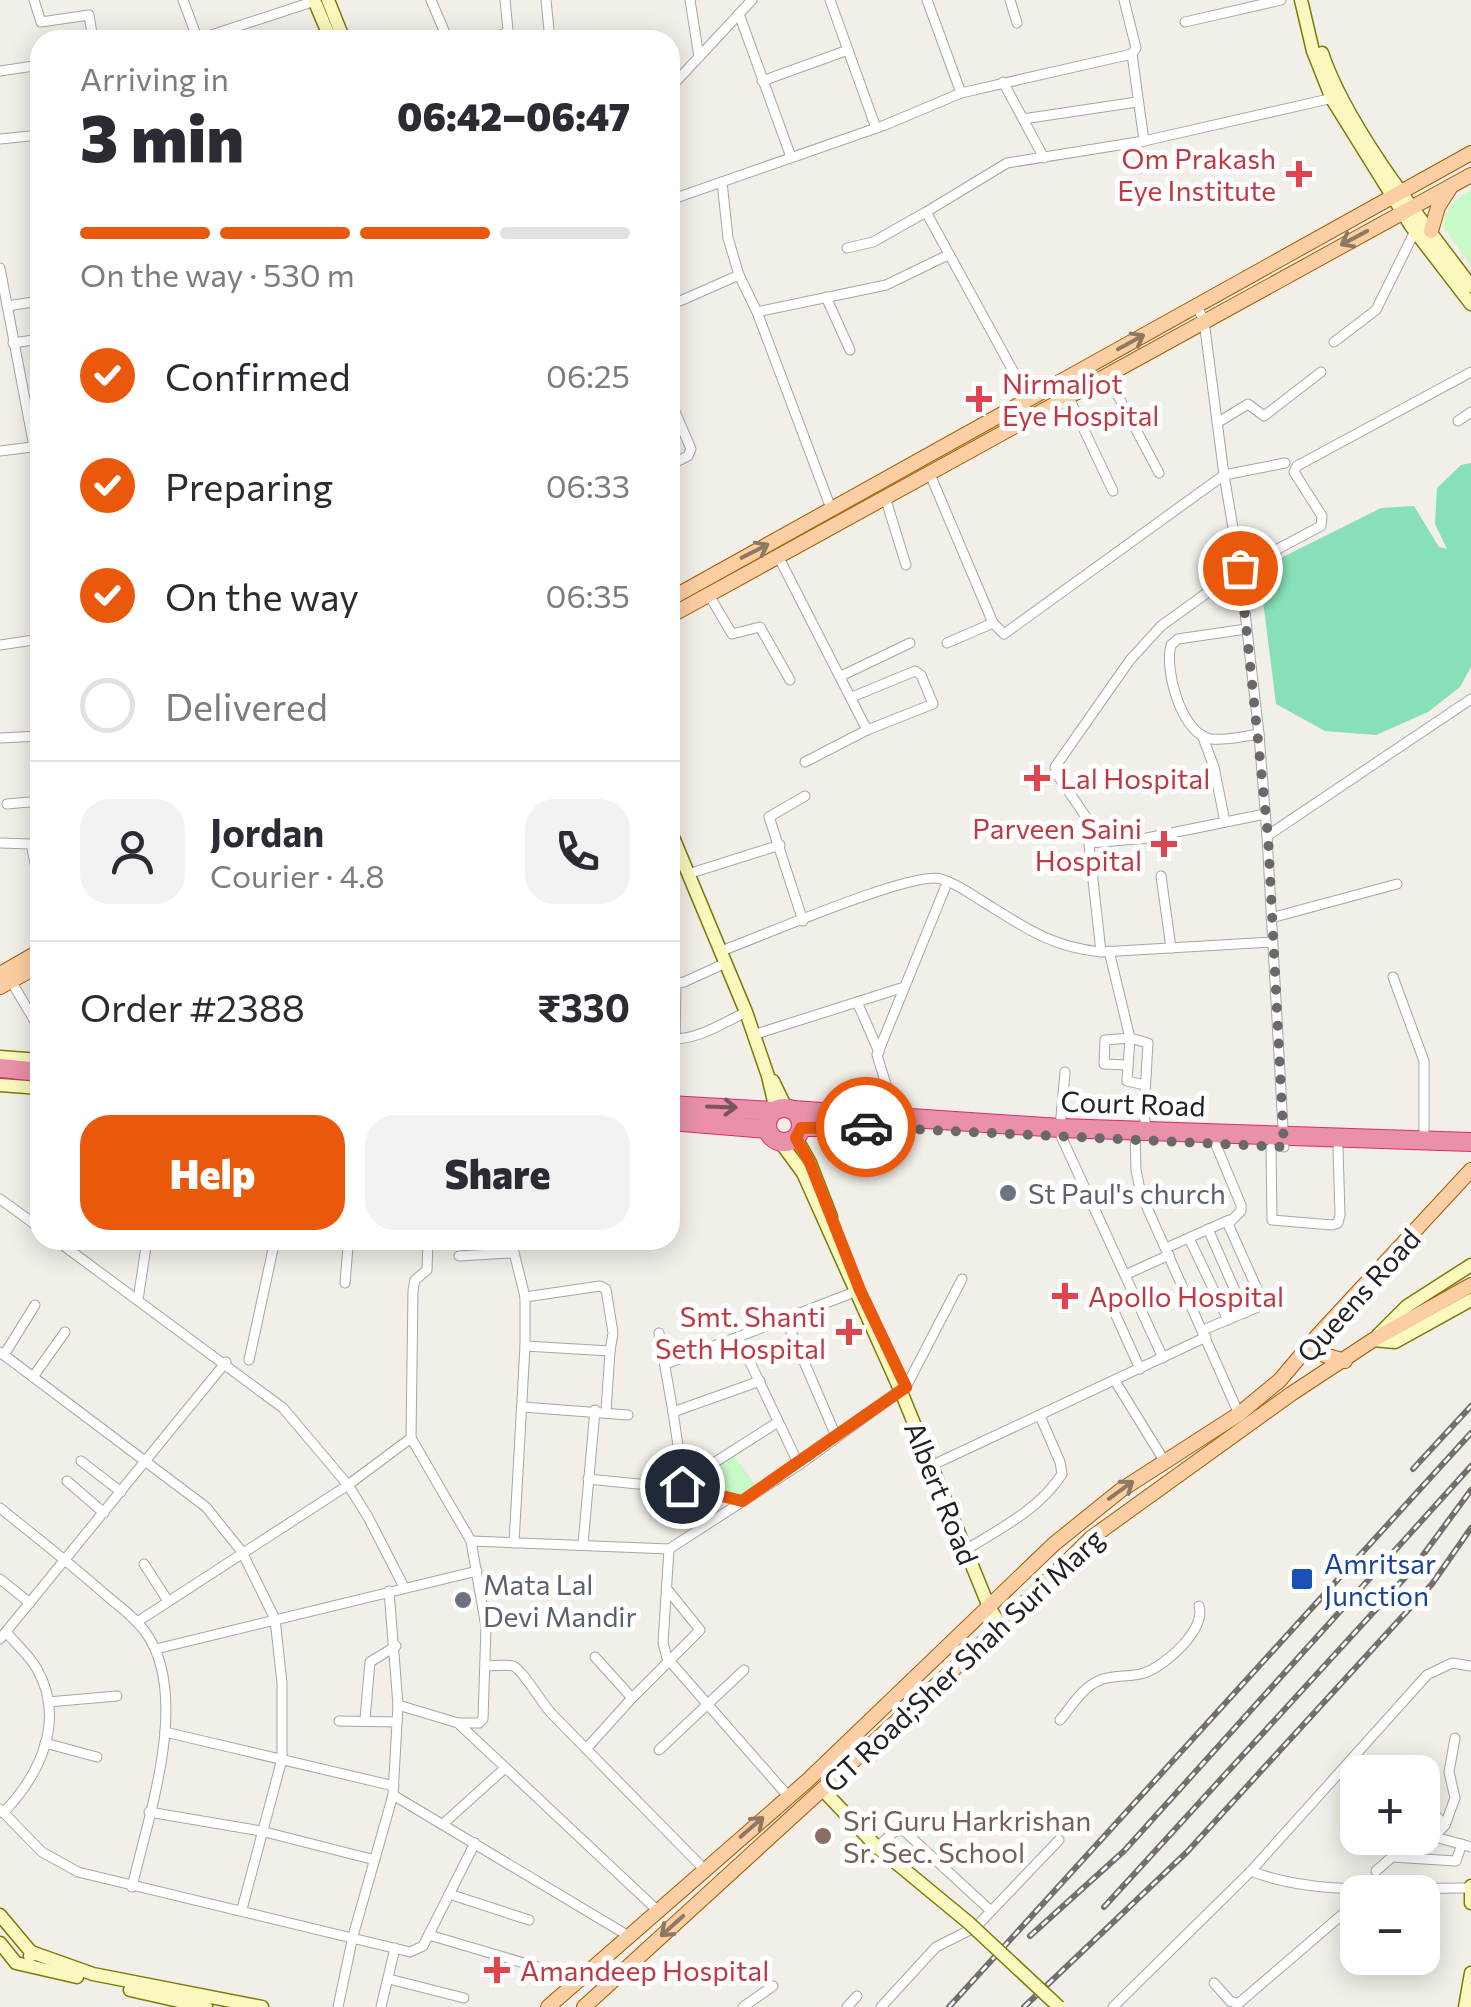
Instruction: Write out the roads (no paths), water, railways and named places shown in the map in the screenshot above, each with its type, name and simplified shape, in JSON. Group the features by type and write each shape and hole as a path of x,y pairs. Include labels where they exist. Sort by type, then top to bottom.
{"highway":[{"path":"0,1068 30,1065"},
{"path":"0,1077 30,1079"},
{"path":"680,1106 784,1122"},
{"name":"Court Road","path":"784,1122 896,1117 1060,1132"},
{"path":"680,1121 784,1122"},
{"name":"Court Road","path":"784,1122 1139,1134 1338,1148 1471,1152"},
{"name":"Court Road","path":"1139,1134 1216,1145 1471,1142"}],"main road":[{"path":"315,0 327,30"},
{"path":"328,0 340,30"},
{"path":"1301,0 1313,51 1337,97 1408,209 1431,231 1471,286"},
{"path":"1310,0 1337,97"},
{"path":"680,594 1471,153"},
{"path":"680,611 1471,174"},
{"path":"1431,231 1438,207 1454,184"},
{"path":"1408,209 1414,231 1471,304"},
{"name":"Albert Road","path":"680,854 746,1012 784,1122 810,1163 857,1291 937,1463 992,1604"},
{"path":"4,980 30,959"},
{"path":"4,980 30,968"},
{"path":"0,1057 30,1062"},
{"path":"0,1085 30,1087"},
{"name":"Queens Road","path":"1239,1414 1280,1380 1471,1170"},
{"path":"1373,1340 1406,1306 1471,1265"},
{"name":"GT Road;Sher Shah Suri Marg","path":"584,2007 1004,1623 1091,1538 1291,1394 1373,1340 1471,1285"},
{"path":"1373,1340 1395,1342 1471,1300"},
{"path":"1319,1334 1321,1354 1345,1361"},
{"path":"1280,1380 1291,1394"},
{"name":"Albert Road","path":"903,1389 992,1604 1004,1623"},
{"name":"GT Road;Sher Shah Suri Marg","path":"548,2007 788,1796 1054,1544 1121,1490 1239,1414"},
{"path":"822,1789 877,1847 1060,2007"},
{"path":"1470,1887 1471,1903"},
{"path":"0,1915 16,1936 25,1960"},
{"path":"965,1924 1049,2007"},
{"path":"16,1936 1,1949 25,1960 201,2006"},
{"path":"25,1960 262,2007"},
{"path":"1466,2007 1471,1973"}],"street":[{"path":"34,0 41,22 89,15 91,30"},
{"path":"183,0 194,30"},
{"path":"226,30 315,0"},
{"path":"431,0 444,30"},
{"path":"504,0 507,30"},
{"path":"546,0 549,30"},
{"path":"690,0 700,57"},
{"path":"680,78 752,0"},
{"path":"830,0 876,128"},
{"path":"927,0 961,93"},
{"path":"1010,0 1017,23"},
{"path":"1124,0 1136,48 1132,54 1144,141"},
{"path":"1185,22 1281,0"},
{"path":"739,14 792,157"},
{"path":"762,81 848,50"},
{"path":"680,197 876,128 961,93 1132,54"},
{"path":"0,71 30,66"},
{"path":"1002,82 1044,158"},
{"path":"846,248 874,242 1007,163 1144,141 1337,97"},
{"path":"1023,119 1138,102"},
{"path":"0,139 30,136"},
{"path":"722,182 728,238 739,275 758,312 832,510"},
{"path":"926,212 1029,400"},
{"path":"1334,342 1376,310 1414,231"},
{"path":"758,312 886,284 948,254"},
{"path":"0,268 30,416"},
{"path":"680,301 739,275"},
{"path":"826,296 850,350"},
{"path":"7,306 30,303"},
{"path":"1197,306 1204,321 1240,568 1268,836 1280,1144 1269,1214 1272,1220 1338,1223 1338,1148"},
{"path":"13,343 30,340"},
{"path":"1217,424 1248,404 1264,416 1321,372"},
{"path":"1145,1085 1127,1081 1130,1038 1105,952 1086,817 1056,773 1056,767 1148,638 1240,568 1321,526 1322,516 1294,472 1298,466 1471,372"},
{"path":"1107,375 1159,473"},
{"path":"1068,396 1113,491"},
{"path":"1458,421 1471,412"},
{"path":"680,426 690,452 680,458"},
{"path":"0,450 30,447"},
{"path":"929,472 992,623 1000,632 1007,632 1224,474 1285,463"},
{"path":"885,497 906,565"},
{"path":"779,558 867,730"},
{"path":"709,595 732,634 760,627 790,680"},
{"path":"947,644 992,623"},
{"path":"1224,822 1214,766 1202,735 1176,699 1169,650 1178,639 1246,629"},
{"path":"0,645 30,640"},
{"path":"842,676 910,643"},
{"path":"805,762 867,730 932,706 933,700 921,674 912,672 852,697"},
{"path":"1268,836 1471,699"},
{"path":"1202,735 1214,740 1258,734"},
{"path":"0,738 30,736"},
{"path":"803,921 770,815 806,796"},
{"path":"7,804 30,802"},
{"path":"1090,843 1146,838 1265,814"},
{"path":"0,843 30,844"},
{"path":"688,874 780,844"},
{"path":"1161,876 1171,948"},
{"path":"680,980 803,921 918,880 937,877 1040,938 1074,949 1105,952 1272,942"},
{"path":"1271,918 1397,884"},
{"path":"879,1052 945,888"},
{"path":"1393,977 1424,1061 1424,1140"},
{"path":"4,980 30,1011"},
{"path":"753,1035 901,988"},
{"path":"857,1002 872,1044 879,1052 896,1117"},
{"path":"680,1039 700,1035 746,1012"},
{"path":"1126,1064 1104,1064 1105,1040 1130,1038 1148,1043 1138,1182 1239,1414"},
{"path":"1065,1072 1060,1132 1162,1358"},
{"path":"1125,1274 1241,1211 1216,1145"},
{"path":"0,1199 30,1221"},
{"path":"937,1463 1140,1369 1258,1307 1262,1300 1228,1226 1230,1220"},
{"path":"1208,1230 1245,1312"},
{"path":"1189,1238 1228,1320"},
{"path":"70,1250 226,1362 291,1416 348,1485 404,1587"},
{"path":"138,1300 146,1250"},
{"path":"249,1360 273,1250"},
{"path":"345,1283 348,1250"},
{"path":"398,1705 458,1723 479,1724 483,1719 486,1627 471,1541 410,1438 412,1290 414,1280 427,1270 428,1250"},
{"path":"512,1250 524,1297 525,1346 514,1543"},
{"path":"460,1256 512,1253"},
{"path":"471,1541 669,1549 799,1465 903,1389 962,1279"},
{"path":"524,1297 600,1286 606,1289 613,1333 588,1478 583,1544"},
{"path":"664,1364 857,1291"},
{"path":"35,1305 2,1354 206,1507 242,1552 275,1619 282,1682 282,1759 242,1910"},
{"path":"1113,1309 1140,1369"},
{"path":"786,1320 836,1436"},
{"path":"33,1377 65,1332"},
{"path":"660,1334 680,1459 688,1466 708,1466 778,1422"},
{"path":"738,1337 799,1465"},
{"path":"525,1346 610,1352"},
{"path":"5,1633 226,1362"},
{"path":"1115,1381 1165,1462"},
{"path":"673,1412 760,1382"},
{"path":"523,1407 628,1414"},
{"path":"972,1546 1017,1518 1043,1497 1062,1474 1040,1416"},
{"path":"137,1622 348,1485 410,1438"},
{"path":"81,1461 120,1492"},
{"path":"588,1478 616,1483 665,1483 742,1501"},
{"path":"67,1482 104,1512"},
{"path":"0,1508 137,1622 156,1649 165,1694 166,1732 132,1887"},
{"path":"669,1549 663,1642 670,1662 788,1796"},
{"path":"144,1564 168,1601"},
{"path":"156,1649 476,1571"},
{"path":"0,1579 30,1604"},
{"path":"586,1749 698,1635 700,1627 668,1590"},
{"path":"338,2007 352,1936 394,1790 398,1705 390,1591"},
{"path":"1060,1720 1095,1682 1138,1675 1160,1665 1198,1624 1199,1606"},
{"path":"0,1620 5,1633 38,1670 48,1702 46,1743 32,1780 2,1811 42,1852 66,1868 132,1887 416,1951 423,1946 475,1843"},
{"path":"366,1719 370,1662 396,1646"},
{"path":"594,1657 632,1698"},
{"path":"1113,2007 1251,1871 1427,1675 1452,1663 1471,1666"},
{"path":"486,1666 520,1669 538,1698 704,1869"},
{"path":"659,1750 744,1670"},
{"path":"48,1702 117,1696"},
{"path":"339,1721 397,1722"},
{"path":"458,1723 658,1910"},
{"path":"166,1732 394,1790 627,1935"},
{"path":"1440,1830 1455,1798 1449,1772 1454,1738"},
{"path":"46,1743 97,1757"},
{"path":"444,1823 504,1769"},
{"path":"149,1812 261,1831 375,1860"},
{"path":"1440,1821 1444,1825"},
{"path":"877,1847 894,1832 903,1830 992,1912"},
{"path":"1376,1871 1389,1857 1456,1860 1466,1846 1440,1838"},
{"path":"881,2007 936,1947 948,1938 972,1931 1059,1840"},
{"path":"1416,1858 1419,1855"},
{"path":"1251,1871 1304,1884 1340,1887"},
{"path":"1440,1888 1470,1887"},
{"path":"449,1894 529,1920"},
{"path":"1214,1983 1230,2001 1238,2004 1340,1917"},
{"path":"429,1935 578,1979"},
{"path":"381,2007 395,1948"},
{"path":"389,1979 464,1998"},
{"path":"743,2007 773,1986"},
{"path":"847,2007 857,1996"}],"railway":[{"path":"1413,1469 1471,1406"},
{"path":"949,2007 1471,1433"},
{"path":"1030,1936 1124,1851 1471,1466"},
{"path":"1104,1907 1412,1570 1471,1490"},
{"path":"1024,2007 1187,1852 1432,1584 1471,1528"}],"place":[{"name":"Om Prakash Eye Institute","path":"1299,174"},
{"name":"Nirmaljot Eye Hospital","path":"979,399"},
{"name":"Lal Hospital","path":"1037,778"},
{"name":"Parveen Saini Hospital","path":"1164,844"},
{"name":"St Paul's church","path":"1008,1193"},
{"name":"Apollo Hospital","path":"1065,1296"},
{"name":"Smt. Shanti Seth Hospital","path":"849,1332"},
{"name":"Amritsar Junction","path":"1302,1579"},
{"name":"Mata Lal Devi Mandir","path":"463,1600"},
{"name":"Sri Guru Harkrishan Sr. Sec. School","path":"823,1836"},
{"name":"Amandeep Hospital","path":"497,1970"}]}
